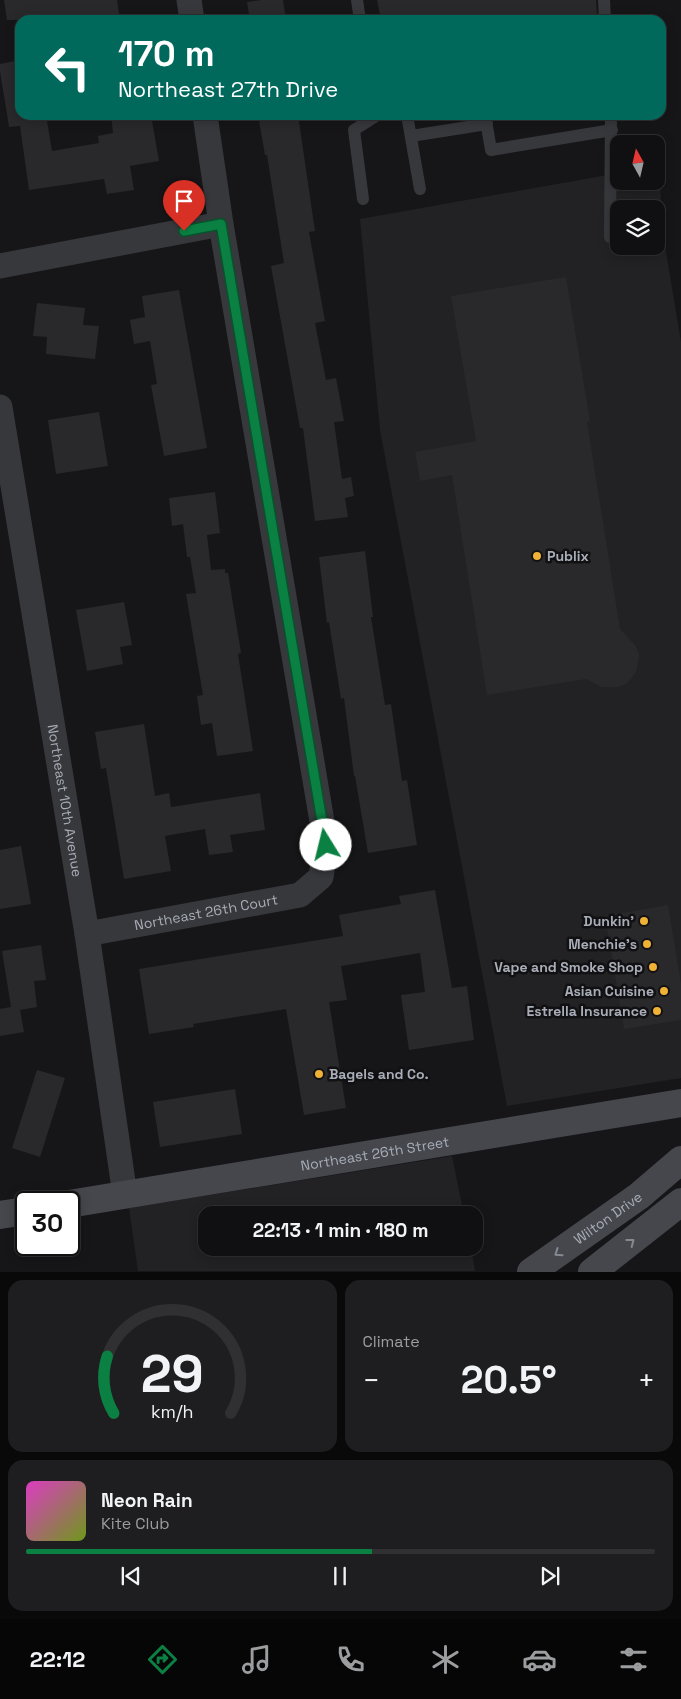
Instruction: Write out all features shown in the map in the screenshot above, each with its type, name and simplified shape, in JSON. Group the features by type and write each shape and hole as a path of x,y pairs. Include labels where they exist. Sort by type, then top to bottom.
{"street":[{"path":"189,0 191,15"},
{"path":"0,266 221,224 206,120"},
{"name":"Northeast 26th Court","path":"87,934 300,895 321,877 326,845 221,224"},
{"name":"Northeast 10th Avenue","path":"0,407 87,934 125,1195"},
{"name":"Northeast 26th Street","path":"80,1202 681,1103"},
{"name":"Wilton Drive","path":"531,1272 638,1196 681,1160"},
{"path":"592,1272 677,1209"},
{"path":"0,1215 15,1213"}],"lane":[{"path":"357,0 359,15"},
{"path":"604,0 605,15"},
{"path":"363,199 354,130 370,120"},
{"path":"408,120 420,189"},
{"path":"411,136 486,120 491,150 612,130"},
{"path":"611,120 611,200"}],"shaded area":[{"path":"610,175 610,190 660,190 661,200 610,200 610,255 665,255 665,241 681,342 681,1078 507,1106 380,430 360,219"},
{"path":"452,1156 462,1206 198,1206 198,1256 472,1256 475,1271 138,1271 129,1208"}],"building":[{"path":"4,0 117,0 119,15 15,15 15,20 7,20"},
{"path":"283,0 285,15 249,15 247,2"},
{"path":"377,0 596,0 597,15 380,15"},
{"path":"15,61 15,120 47,120 52,151 99,143 98,136 113,133 112,120 152,120 159,161 130,166 134,190 107,194 104,179 29,190 20,126 9,127 0,64"},
{"path":"259,120 299,120 315,231 309,232 325,321 315,323 326,380 336,378 344,421 334,422 342,479 351,477 354,496 345,498 348,517 315,521 303,428 300,428 271,266 284,263 267,155 265,155"},
{"name":"Publix","path":"566,277 590,421 587,422 620,629 635,645 639,654 638,663 636,672 631,679 619,687 601,687 586,679 487,695 452,475 420,481 415,452 476,441 451,296"},
{"path":"179,290 207,448 164,456 151,385 157,384 150,341 134,344 130,320 145,317 142,296"},
{"path":"37,303 85,308 83,325 99,326 95,359 46,354 47,337 33,336"},
{"path":"99,412 108,466 56,474 48,420"},
{"path":"215,492 220,533 207,535 211,570 225,569 225,573 228,573 241,653 238,654 253,751 217,756 212,723 201,725 197,696 203,695 186,594 196,593 190,557 187,557 183,524 172,526 169,498"},
{"path":"365,551 373,617 371,617 385,705 391,704 402,781 407,780 417,845 368,853 354,776 344,698 341,699 329,622 327,623 319,557"},
{"path":"124,602 132,645 120,647 123,664 87,671 76,610"},
{"path":"144,724 155,796 169,793 171,807 260,793 265,830 230,835 233,852 209,855 205,829 165,836 171,871 124,879 106,768 101,769 95,732"},
{"path":"21,846 31,904 0,909 0,850"},
{"path":"435,890 452,988 467,986 474,1040 409,1050 401,995 425,992 420,953 341,966 347,1000 329,1002 346,1108 304,1115 286,1009 193,1024 194,1027 149,1034 139,969 343,936 339,915 401,904 399,896"},
{"path":"668,905 681,984 681,1020 624,1029 605,916"},
{"path":"41,945 46,980 34,981 37,1007 20,1010 24,1032 0,1036 0,1009 11,1007 2,951"},
{"path":"37,1070 65,1078 40,1157 12,1148"},
{"path":"235,1089 242,1134 160,1147 153,1102"}],"place":[{"name":"Publix","path":"537,556"},
{"name":"Dunkin'","path":"644,921"},
{"name":"Menchie's","path":"647,944"},
{"name":"Vape and Smoke Shop","path":"653,967"},
{"name":"Asian Cuisine","path":"664,991"},
{"name":"Estrella Insurance","path":"657,1011"},
{"name":"Bagels and Co.","path":"319,1074"}],"route":[{"path":"184,231 221,224 326,845"}]}
